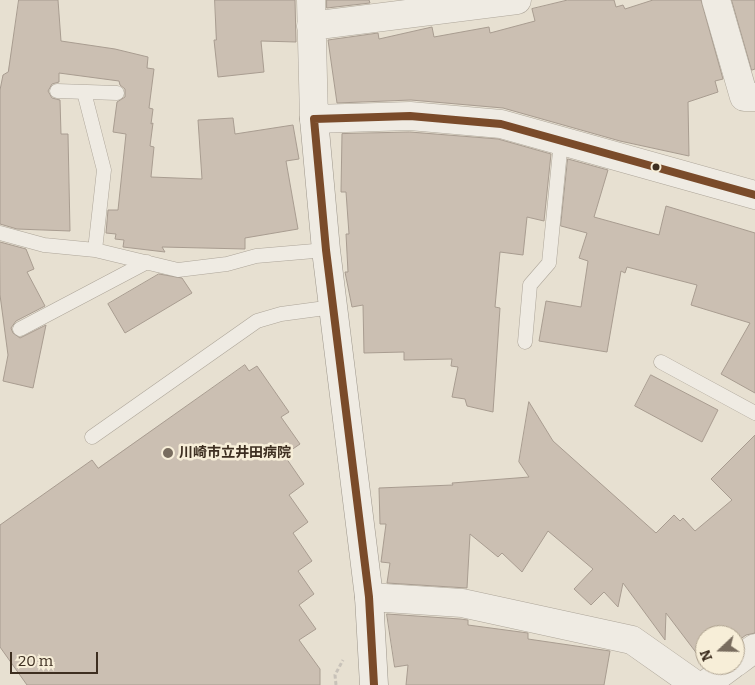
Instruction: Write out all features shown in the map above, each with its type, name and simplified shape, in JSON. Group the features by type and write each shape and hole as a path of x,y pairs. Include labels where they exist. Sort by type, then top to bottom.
{"street":[{"path":"374,685 368,597 326,250 314,119 311,13 517,0"},
{"path":"716,0 744,97 755,97"},
{"path":"314,119 410,116 501,124 755,195"},
{"path":"368,597 462,603 632,640 696,685"},
{"path":"745,656 755,648"},
{"path":"705,685 719,675"}],"lane":[{"path":"57,91 117,93"},
{"path":"84,92 104,170 95,250"},
{"path":"525,342 530,285 550,263 561,141"},
{"path":"0,233 44,245 95,250 178,270 228,264 256,256 326,250"},
{"path":"20,329 147,262"},
{"path":"92,437 257,321 280,314 333,307"},
{"path":"661,362 755,413"}],"building":[{"path":"19,0 58,0 61,41 115,49 148,57 147,68 154,69 149,108 153,109 150,146 154,147 151,177 202,179 198,120 233,118 235,134 293,125 299,159 286,161 298,229 245,238 245,249 162,247 165,252 123,247 124,240 115,239 116,234 106,233 108,210 118,210 126,134 113,132 117,102 125,97 125,89 120,85 119,81 59,73 59,82 52,84 48,91 52,98 60,100 61,134 68,134 70,231 17,229 0,224 0,90 3,75 8,72"},
{"path":"215,0 295,0 296,42 261,41 264,72 218,77 214,40 216,40"},
{"path":"327,0 369,0 370,3 327,8"},
{"path":"568,0 614,0 616,7 623,5 625,9 653,0 701,0 723,79 715,81 718,92 688,102 689,156 620,141 503,108 411,100 337,103 328,40 378,33 379,39 432,27 434,37 489,27 490,33 535,21 532,9"},
{"path":"732,0 755,0 755,69 752,70"},
{"path":"410,132 498,139 551,154 544,221 527,217 523,255 500,252 495,307 500,308 493,412 467,406 465,399 452,397 458,367 451,366 452,359 404,360 404,352 364,353 363,305 352,307 345,272 348,272 346,234 349,234 346,192 341,192 342,134"},
{"path":"568,159 608,170 594,217 659,235 666,206 755,233 755,393 721,374 750,323 691,305 697,285 627,267 625,273 621,271 607,352 539,341 546,301 581,307 588,261 579,258 587,233 561,226"},
{"path":"0,242 26,249 34,269 27,272 45,306 16,321 11,328 13,333 20,338 46,325 33,388 3,381 8,355 0,295"},
{"path":"159,274 182,278 192,293 125,333 108,304"},
{"name":"川崎市立井田病院","path":"245,365 249,371 257,366 289,412 281,417 300,444 284,455 304,484 289,495 308,522 293,533 312,561 298,571 314,594 299,605 316,629 299,640 320,669 320,685 27,685 0,647 0,525 92,460 98,468"},
{"path":"651,375 718,410 702,442 635,406"},
{"path":"529,402 553,441 656,533 674,515 680,521 683,518 695,531 732,500 711,479 755,435 755,633 745,636 745,625 695,625 695,651 666,613 665,640 623,583 618,607 604,592 591,605 574,589 593,569 548,531 522,572 502,553 498,557 470,534 467,588 387,583 390,563 381,562 386,524 380,524 379,488 453,485 452,483 529,477 519,462"},
{"path":"387,614 468,620 468,625 528,633 528,639 610,651 604,685 406,685 408,665 395,667"}],"transit line":[{"path":"374,685 369,597 326,250 314,119 410,116 501,124 755,195"}],"place":[{"name":"川崎市立井田病院","path":"168,453"}]}
